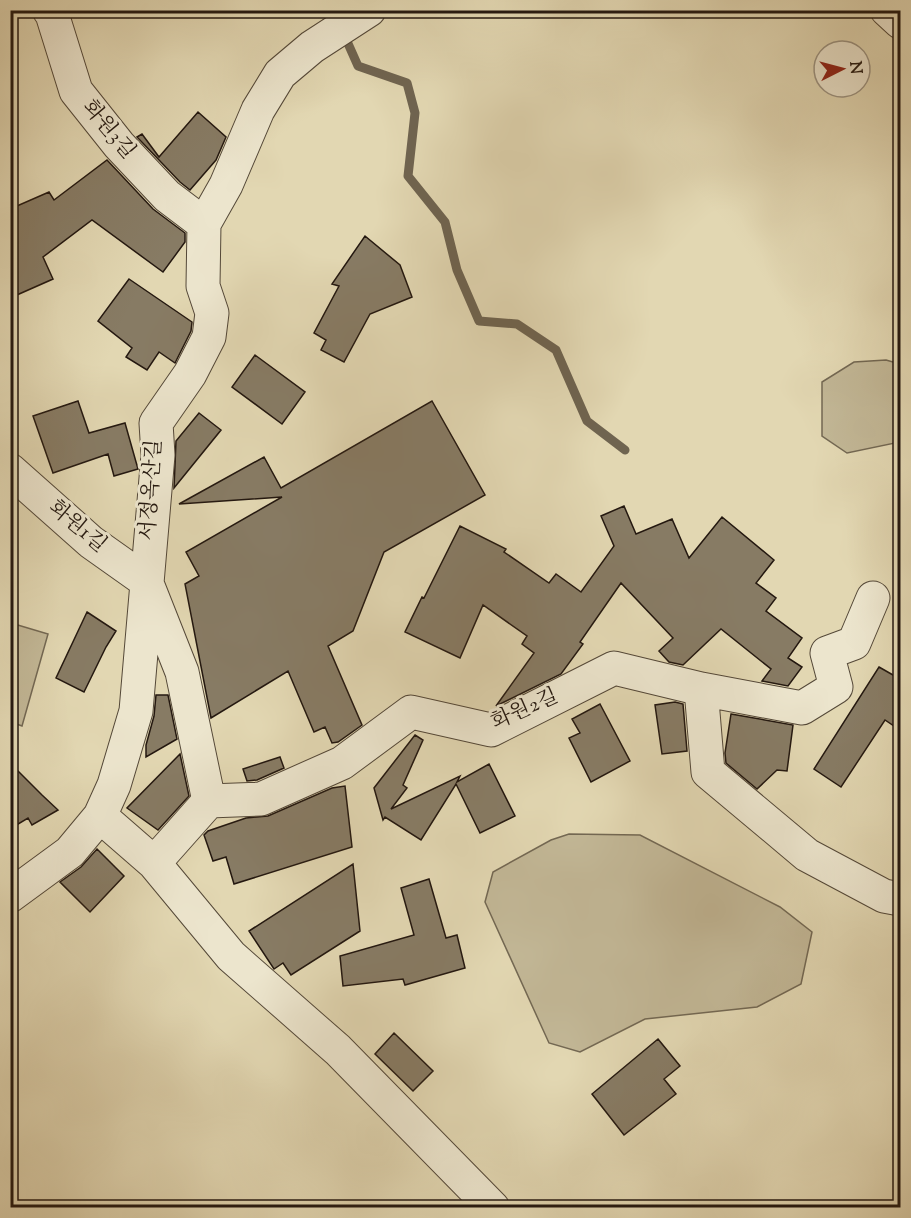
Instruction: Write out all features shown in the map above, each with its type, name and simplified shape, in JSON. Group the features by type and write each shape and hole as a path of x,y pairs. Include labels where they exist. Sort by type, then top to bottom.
{"lane":[{"name":"화원3길","path":"49,10 76,91 119,145 167,196 204,224"},
{"path":"887,10 900,22"},
{"name":"서정옥산길","path":"10,896 70,852 100,816 114,785 136,711 158,455 156,423 190,374 209,337 212,313 203,286 204,224 226,185 258,110 280,74 312,47 368,12"},
{"name":"화원1길","path":"10,470 91,542 146,580"},
{"path":"146,580 182,672 209,801 154,863"},
{"name":"화원2길","path":"209,801 261,799 342,763 411,712 491,730 614,668 701,689 802,708 836,687 827,653 854,644 873,598"},
{"path":"701,689 708,772 807,855 884,896 900,899"},
{"path":"100,816 154,863 231,956 338,1050 493,1208"}],"shaded area":[{"path":"886,360 900,364 900,442 847,453 822,436 822,382 854,362"},
{"path":"11,623 48,634 22,726 11,722"},
{"path":"569,834 640,835 780,907 812,932 801,984 757,1007 645,1019 580,1052 549,1043 485,902 493,872 551,840"}],"building":[{"path":"198,112 226,137 216,160 190,190 137,137 142,134 159,157"},
{"path":"107,160 153,209 185,233 185,242 163,272 92,220 43,257 53,279 10,298 10,209 49,192 54,200"},
{"path":"365,236 400,265 412,297 370,314 344,362 321,350 326,340 314,333 339,286 332,284"},
{"path":"129,279 192,322 191,331 175,363 159,352 147,370 126,357 132,348 98,321"},
{"path":"255,355 305,392 282,424 232,387"},
{"path":"78,401 89,433 125,423 138,469 114,476 108,454 53,473 33,416"},
{"path":"432,401 485,495 384,552 353,631 328,646 362,725 338,742 332,743 325,727 314,732 288,671 211,718 185,584 199,576 186,552 282,497 179,504 264,457 281,488"},
{"path":"199,413 221,430 174,488 176,441"},
{"path":"624,506 636,534 672,519 689,558 722,517 774,560 756,583 776,598 766,611 802,638 788,658 802,667 788,686 762,681 771,669 721,629 683,665 669,662 659,651 673,638 621,583 580,642 583,644 561,674 496,706 534,653 522,644 527,636 483,605 460,658 405,632 460,526 506,549 504,552 549,583 556,574 581,592 614,546 601,516"},
{"path":"87,612 116,631 84,692 56,678"},
{"path":"879,667 900,679 900,730 885,720 841,787 814,769"},
{"path":"156,695 168,695 177,739 146,757 146,745 154,716"},
{"path":"675,702 683,704 687,751 662,754 655,705"},
{"path":"600,704 630,761 591,782 569,738 580,733 572,719"},
{"path":"731,714 793,725 787,771 777,770 757,789 726,763 725,753"},
{"path":"415,735 423,740 403,785 407,788 391,809 460,776 457,782 489,764 515,816 480,833 456,784 421,840 385,817 383,820 374,788"},
{"path":"180,754 189,796 158,830 127,808"},
{"path":"280,757 284,768 257,780 247,781 243,769"},
{"path":"10,763 58,810 32,825 28,818 10,829"},
{"path":"345,786 352,847 234,884 226,857 213,861 204,835 208,831 246,818 268,816 332,788"},
{"path":"97,849 124,876 90,912 60,882 81,867"},
{"path":"353,864 360,931 291,975 283,963 274,969 249,931"},
{"path":"429,879 446,938 457,935 465,968 405,985 403,979 343,986 340,956 414,935 401,888"},
{"path":"394,1033 433,1071 413,1091 375,1054"},
{"path":"658,1039 680,1066 664,1079 676,1094 624,1135 592,1094"}],"waterway":[{"path":"352,36 346,39 358,66 407,83 415,113 408,176 445,222 457,270 479,321 517,324 556,350 587,421 625,450"}]}
